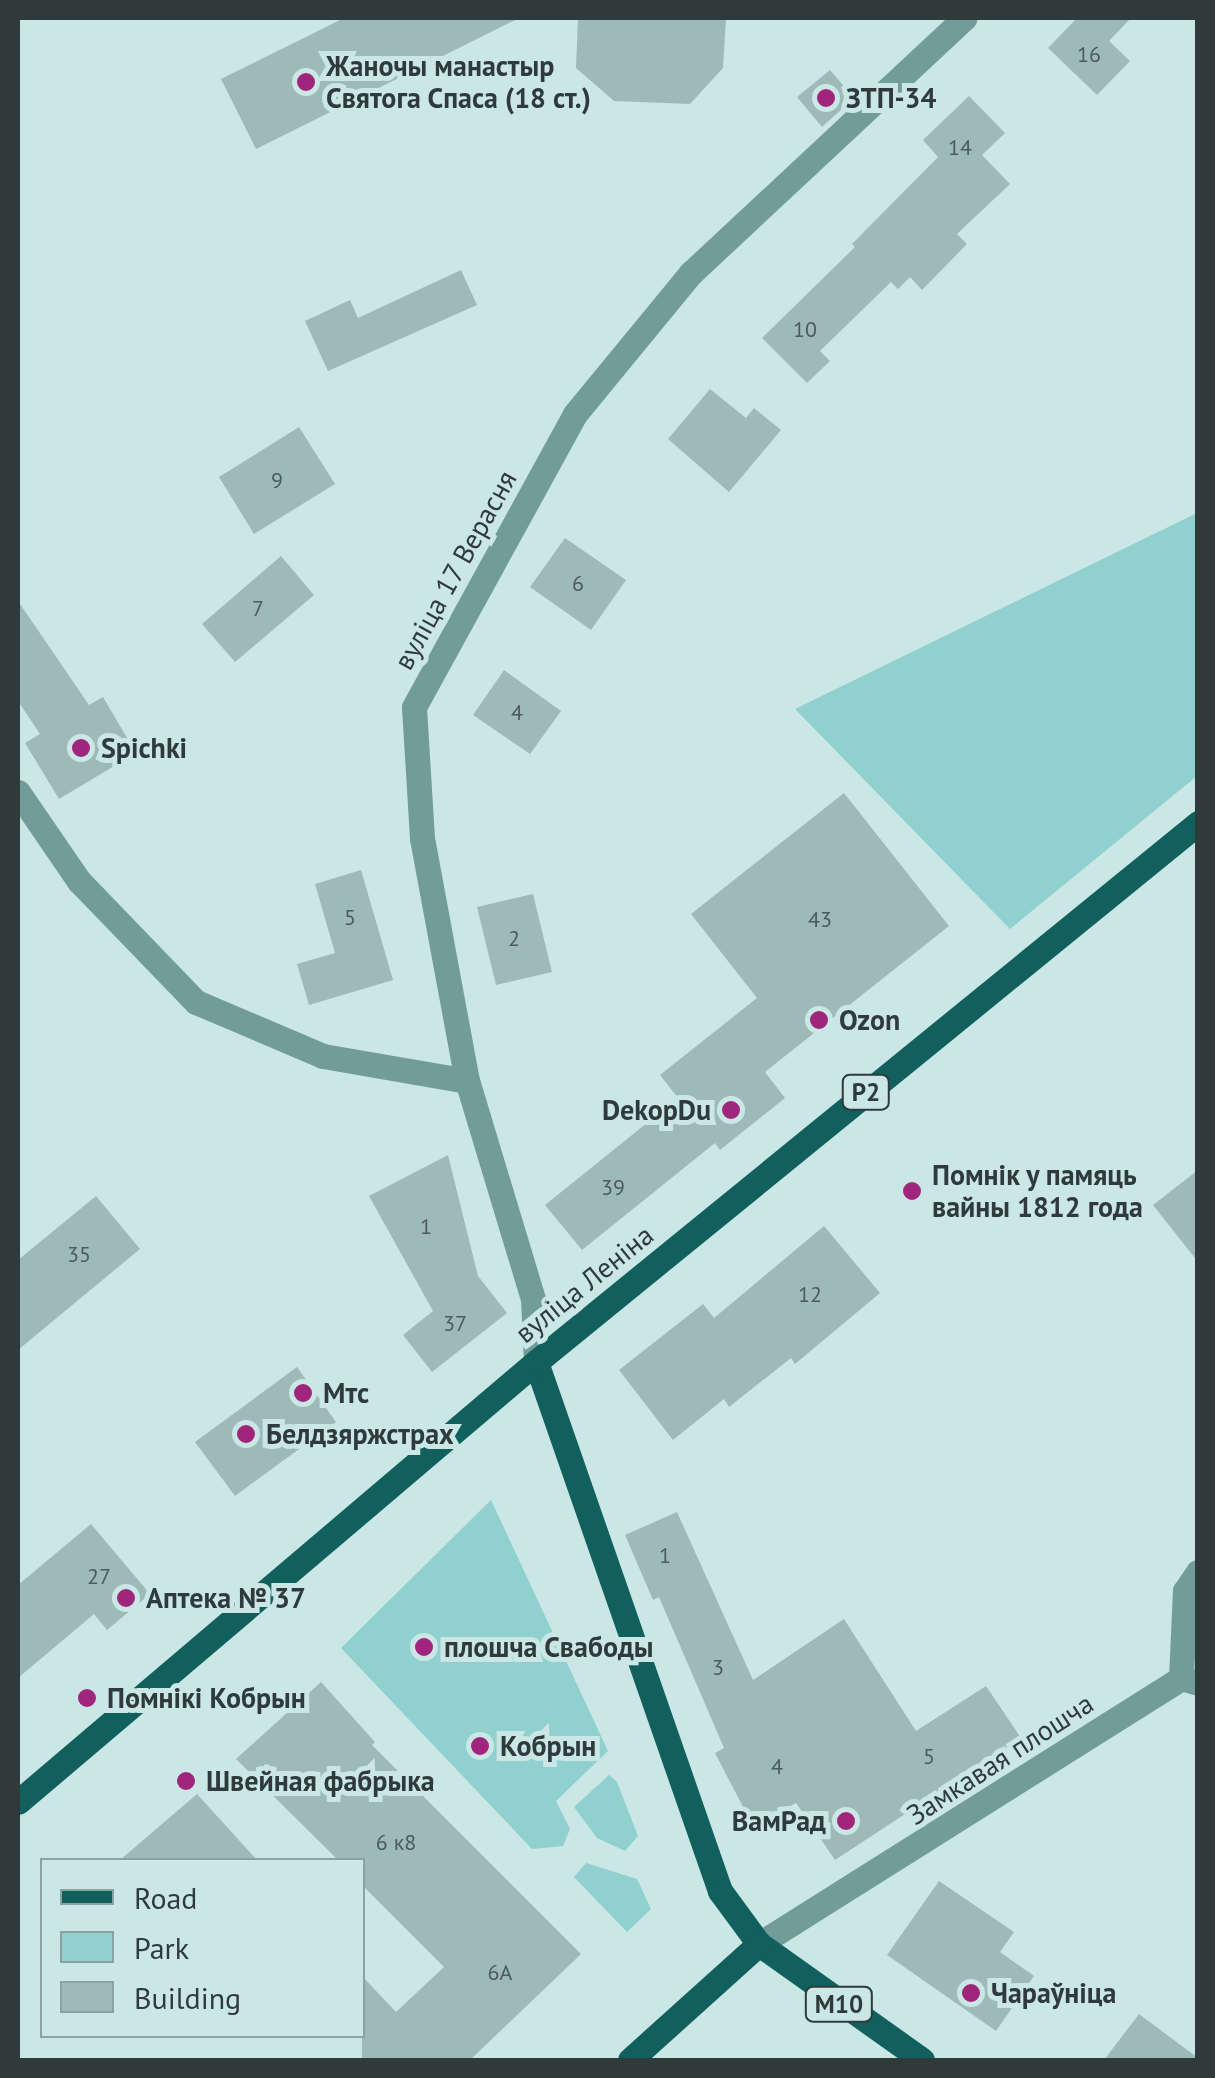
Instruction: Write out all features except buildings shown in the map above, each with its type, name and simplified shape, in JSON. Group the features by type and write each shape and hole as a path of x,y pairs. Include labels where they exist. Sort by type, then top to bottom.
{"main road":[{"name":"вуліца Леніна","path":"18,1802 536,1362 1198,823"},
{"name":"М10","path":"536,1362 720,1890 759,1944 922,2060"},
{"path":"630,2060 759,1944"}],"street":[{"name":"вуліца 17 Верасня","path":"536,1362 533,1300 468,1080 422,838 414,707 575,414 691,273 964,18"},
{"path":"18,792 79,882 196,1002 323,1056 468,1080"},
{"name":"Замкавая плошча","path":"759,1944 1189,1681 1185,1591 1198,1572"}],"green space":[{"path":"1197,513 1197,776 1010,929 795,709"},
{"path":"491,1500 608,1751 556,1801 570,1829 563,1846 532,1849 341,1648"},
{"path":"609,1775 617,1782 638,1836 625,1851 597,1838 574,1807"},
{"path":"586,1863 637,1879 651,1909 627,1932 574,1877"}],"place":[{"name":"Жаночы манастыр Святога Спаса (18 ст.)","path":"306,82"},
{"name":"ЗТП-34","path":"826,98"},
{"name":"Spichki","path":"81,748"},
{"name":"Ozon","path":"819,1020"},
{"name":"DekopDu","path":"731,1110"},
{"name":"Помнік у памяць вайны 1812 года","path":"912,1191"},
{"name":"Мтс","path":"303,1393"},
{"name":"Белдзяржстрах","path":"246,1434"},
{"name":"Аптека № 37","path":"126,1598"},
{"name":"плошча Свабоды","path":"424,1647"},
{"name":"Помнікі Кобрын","path":"87,1698"},
{"name":"Кобрын","path":"480,1746"},
{"name":"Швейная фабрыка","path":"186,1781"},
{"name":"ВамРад","path":"846,1821"},
{"name":"Чараўніца","path":"971,1993"}]}
